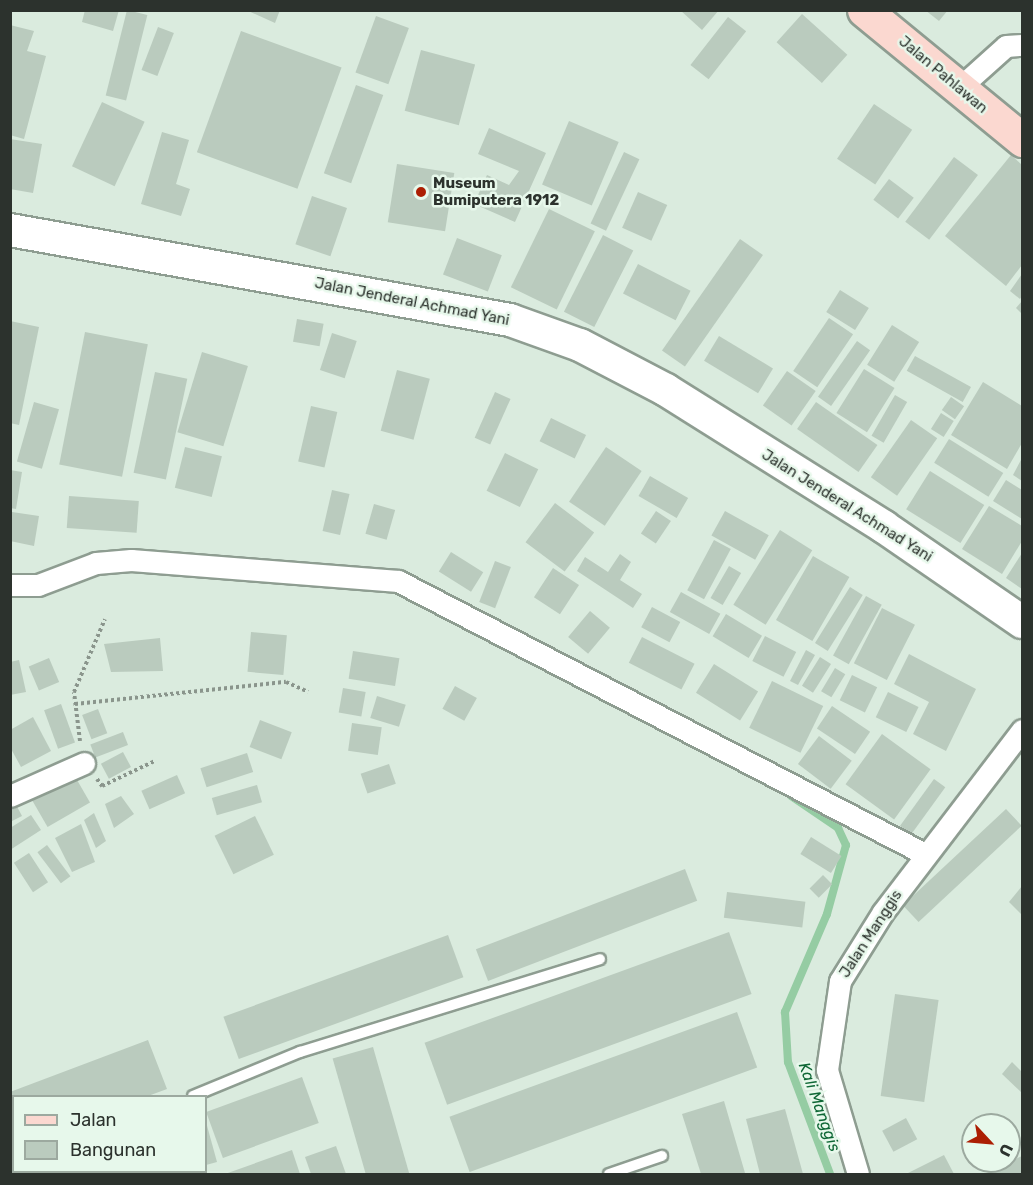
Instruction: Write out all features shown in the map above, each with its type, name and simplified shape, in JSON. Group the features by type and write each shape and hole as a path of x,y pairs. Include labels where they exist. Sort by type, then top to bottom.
{"main road":[{"name":"Jalan Pahlawan","path":"873,13 958,89 1023,140"},
{"name":"Jalan Jenderal Achmad Yani","path":"10,230 510,320 579,345 666,390 884,527 1023,622"}],"street":[{"path":"958,89 1006,46 1023,45"},
{"path":"10,585 38,585 96,563 131,560 398,581 925,854"},
{"name":"Jalan Manggis","path":"858,1174 827,1070 830,1025 840,981 925,854 1023,730"},
{"path":"10,796 84,763"}],"lane":[{"path":"195,1095 300,1052 600,959"},
{"path":"609,1174 662,1156"}],"path":[{"path":"105,619 74,692 84,763 102,786 155,761"},
{"path":"75,704 286,682 308,692"}],"building":[{"path":"85,10 119,10 113,31 82,22"},
{"path":"127,10 147,15 126,100 106,95"},
{"path":"246,10 280,10 275,23"},
{"path":"680,10 719,10 702,30"},
{"path":"925,10 948,10 939,21"},
{"path":"802,14 847,55 822,83 777,42"},
{"path":"376,16 409,28 388,84 355,72"},
{"path":"728,17 746,31 709,79 690,65"},
{"path":"10,25 34,31 27,51 46,56 24,139 10,135"},
{"path":"158,27 174,33 157,76 142,70"},
{"path":"241,31 342,68 297,189 197,152"},
{"path":"421,50 475,64 459,125 405,111"},
{"path":"356,85 383,95 351,183 324,173"},
{"path":"102,102 145,122 115,186 72,166"},
{"path":"874,104 912,130 875,184 837,159"},
{"path":"569,121 619,142 592,206 542,185"},
{"path":"489,128 546,153 515,222 474,204 487,175 509,185 519,171 478,154"},
{"path":"162,132 189,140 176,184 190,189 181,216 141,204"},
{"path":"10,139 42,144 33,193 10,189"},
{"path":"624,152 639,159 606,231 591,224"},
{"path":"1011,155 1022,165 1022,265 1006,286 945,236"},
{"path":"954,157 978,175 929,240 905,222"},
{"name":"Museum Bumiputera 1912","path":"397,164 454,173 445,231 388,222"},
{"path":"889,179 914,198 898,218 873,200"},
{"path":"638,192 667,205 651,241 622,228"},
{"path":"312,196 347,208 330,256 295,244"},
{"path":"549,209 595,231 557,310 511,287"},
{"path":"603,235 633,250 594,327 564,312"},
{"path":"457,238 502,255 488,292 443,274"},
{"path":"740,239 763,255 685,366 662,350"},
{"path":"638,264 691,291 676,320 623,293"},
{"path":"1022,274 1022,296 1020,299 1010,291"},
{"path":"840,290 869,308 855,330 826,312"},
{"path":"1022,301 1022,314 1016,308"},
{"path":"829,318 853,334 817,387 793,371"},
{"path":"297,319 324,324 320,346 293,342"},
{"path":"10,321 39,327 19,425 10,423"},
{"path":"892,325 919,342 894,382 867,365"},
{"path":"85,332 148,344 122,477 59,465"},
{"path":"332,333 357,341 345,378 320,370"},
{"path":"719,336 773,368 758,393 704,361"},
{"path":"857,341 870,350 831,406 818,397"},
{"path":"202,352 248,366 223,446 177,432"},
{"path":"915,356 971,387 963,402 907,371"},
{"path":"864,369 895,388 867,432 836,413"},
{"path":"397,370 430,379 414,440 381,431"},
{"path":"787,371 816,391 792,425 763,405"},
{"path":"155,372 187,379 166,480 134,473"},
{"path":"983,382 1022,406 1022,443 1007,469 951,435"},
{"path":"495,392 511,399 490,445 475,438"},
{"path":"895,395 907,402 884,443 872,436"},
{"path":"951,397 964,406 955,419 942,410"},
{"path":"34,402 59,409 42,469 17,462"},
{"path":"816,402 877,445 859,472 797,429"},
{"path":"311,406 337,412 324,468 298,462"},
{"path":"941,413 954,421 944,437 931,429"},
{"path":"551,418 586,435 575,458 540,441"},
{"path":"911,420 937,438 897,496 871,477"},
{"path":"949,439 1003,473 988,497 934,463"},
{"path":"185,447 222,456 212,497 175,488"},
{"path":"606,447 642,471 605,526 569,502"},
{"path":"505,453 538,469 520,507 487,491"},
{"path":"1022,458 1022,481 1013,475"},
{"path":"10,470 22,472 16,509 10,508"},
{"path":"930,471 984,505 960,543 906,509"},
{"path":"650,476 688,498 677,518 638,496"},
{"path":"1006,480 1022,490 1022,519 993,501"},
{"path":"332,490 350,494 340,535 323,531"},
{"path":"69,496 139,501 137,533 67,528"},
{"path":"555,503 594,532 565,572 526,542"},
{"path":"374,504 395,510 387,540 365,534"},
{"path":"989,506 1022,526 1022,541 1002,574 962,549"},
{"path":"656,511 671,521 656,543 641,533"},
{"path":"725,511 769,535 755,560 711,535"},
{"path":"12,512 39,516 34,546 10,541"},
{"path":"780,530 812,550 766,625 733,605"},
{"path":"714,540 731,549 704,599 687,590"},
{"path":"451,552 483,572 471,592 439,572"},
{"path":"1022,553 1022,589 1006,578"},
{"path":"620,554 631,562 620,580 642,594 633,608 577,571 585,557 608,572"},
{"path":"813,556 849,577 812,641 776,620"},
{"path":"495,561 511,567 495,608 479,602"},
{"path":"729,566 741,573 723,605 710,598"},
{"path":"553,568 579,585 560,614 534,597"},
{"path":"850,587 863,595 828,651 815,643"},
{"path":"681,592 720,614 709,634 670,612"},
{"path":"866,596 882,605 849,664 833,655"},
{"path":"652,607 680,622 669,642 641,627"},
{"path":"882,608 915,625 887,680 854,663"},
{"path":"590,611 610,628 588,654 568,637"},
{"path":"726,614 762,636 749,658 713,636"},
{"path":"251,632 287,635 283,675 248,672"},
{"path":"765,636 796,652 783,677 752,661"},
{"path":"642,637 695,664 681,690 629,663"},
{"path":"160,638 163,671 111,672 104,644"},
{"path":"806,650 815,655 798,685 790,681"},
{"path":"353,651 399,658 395,686 349,679"},
{"path":"909,654 976,689 946,751 913,734 929,702 894,684"},
{"path":"820,657 831,664 813,693 802,686"},
{"path":"49,658 59,682 39,691 29,667"},
{"path":"19,660 26,692 10,695 10,662"},
{"path":"714,664 758,692 740,720 696,693"},
{"path":"835,668 845,674 831,697 821,691"},
{"path":"852,675 877,687 865,712 840,700"},
{"path":"772,681 823,706 800,753 749,728"},
{"path":"455,686 477,698 464,721 442,709"},
{"path":"343,688 366,692 361,717 339,713"},
{"path":"888,692 919,707 906,732 876,717"},
{"path":"377,696 406,705 399,727 370,718"},
{"path":"61,704 75,743 58,749 44,710"},
{"path":"832,706 870,732 855,754 817,728"},
{"path":"98,709 107,733 91,739 82,715"},
{"path":"33,717 51,751 21,767 10,747 10,730"},
{"path":"260,720 292,732 281,759 250,747"},
{"path":"352,723 382,727 378,755 348,751"},
{"path":"123,732 128,745 95,758 90,745"},
{"path":"882,734 931,769 894,819 846,784"},
{"path":"819,736 852,761 831,789 798,764"},
{"path":"123,752 131,767 109,779 101,764"},
{"path":"247,753 253,772 207,787 200,768"},
{"path":"389,764 396,784 367,794 361,774"},
{"path":"73,773 90,802 48,827 31,798"},
{"path":"177,775 185,793 150,809 141,791"},
{"path":"934,779 945,787 911,834 900,826"},
{"path":"257,785 262,802 217,815 212,798"},
{"path":"121,796 134,814 114,828 105,804"},
{"path":"13,799 22,816 10,822 10,801"},
{"path":"1006,809 1022,826 919,922 903,905"},
{"path":"94,813 106,841 96,848 84,820"},
{"path":"31,815 41,830 10,850 10,828"},
{"path":"255,816 274,855 233,874 215,836"},
{"path":"81,824 95,862 72,872 55,838"},
{"path":"811,837 842,856 831,873 800,854"},
{"path":"47,845 70,876 61,883 37,852"},
{"path":"29,853 48,882 33,892 14,863"},
{"path":"685,869 697,901 488,981 476,949"},
{"path":"823,875 832,884 819,898 810,888"},
{"path":"1022,886 1022,915 1009,902"},
{"path":"727,892 805,902 802,927 724,918"},
{"path":"729,932 752,994 447,1105 425,1043"},
{"path":"448,935 463,977 239,1059 223,1017"},
{"path":"895,994 939,1000 924,1102 881,1096"},
{"path":"737,1012 757,1067 470,1172 449,1117"},
{"path":"148,1040 167,1089 151,1095 12,1095 10,1149 10,1092"},
{"path":"373,1047 409,1174 366,1174 333,1059"},
{"path":"1012,1062 1022,1072 1022,1093 1002,1074"},
{"path":"302,1077 319,1123 223,1158 207,1112"},
{"path":"724,1101 745,1173 701,1174 682,1114"},
{"path":"785,1109 803,1174 760,1174 746,1119"},
{"path":"906,1118 917,1139 893,1152 882,1131"},
{"path":"207,1126 217,1162 207,1165"},
{"path":"336,1146 346,1174 311,1174 305,1157"},
{"path":"292,1150 300,1174 225,1174"},
{"path":"944,1155 954,1174 906,1174"},
{"path":"1021,1156 1022,1174 984,1174 1021,1173"},
{"path":"62,1173 62,1174 36,1174"}],"waterway":[{"name":"Kali Manggis","path":"791,796 838,828 846,845 827,914 785,1012 788,1062 830,1174"}],"place":[{"name":"Museum Bumiputera 1912","path":"421,192"}]}
